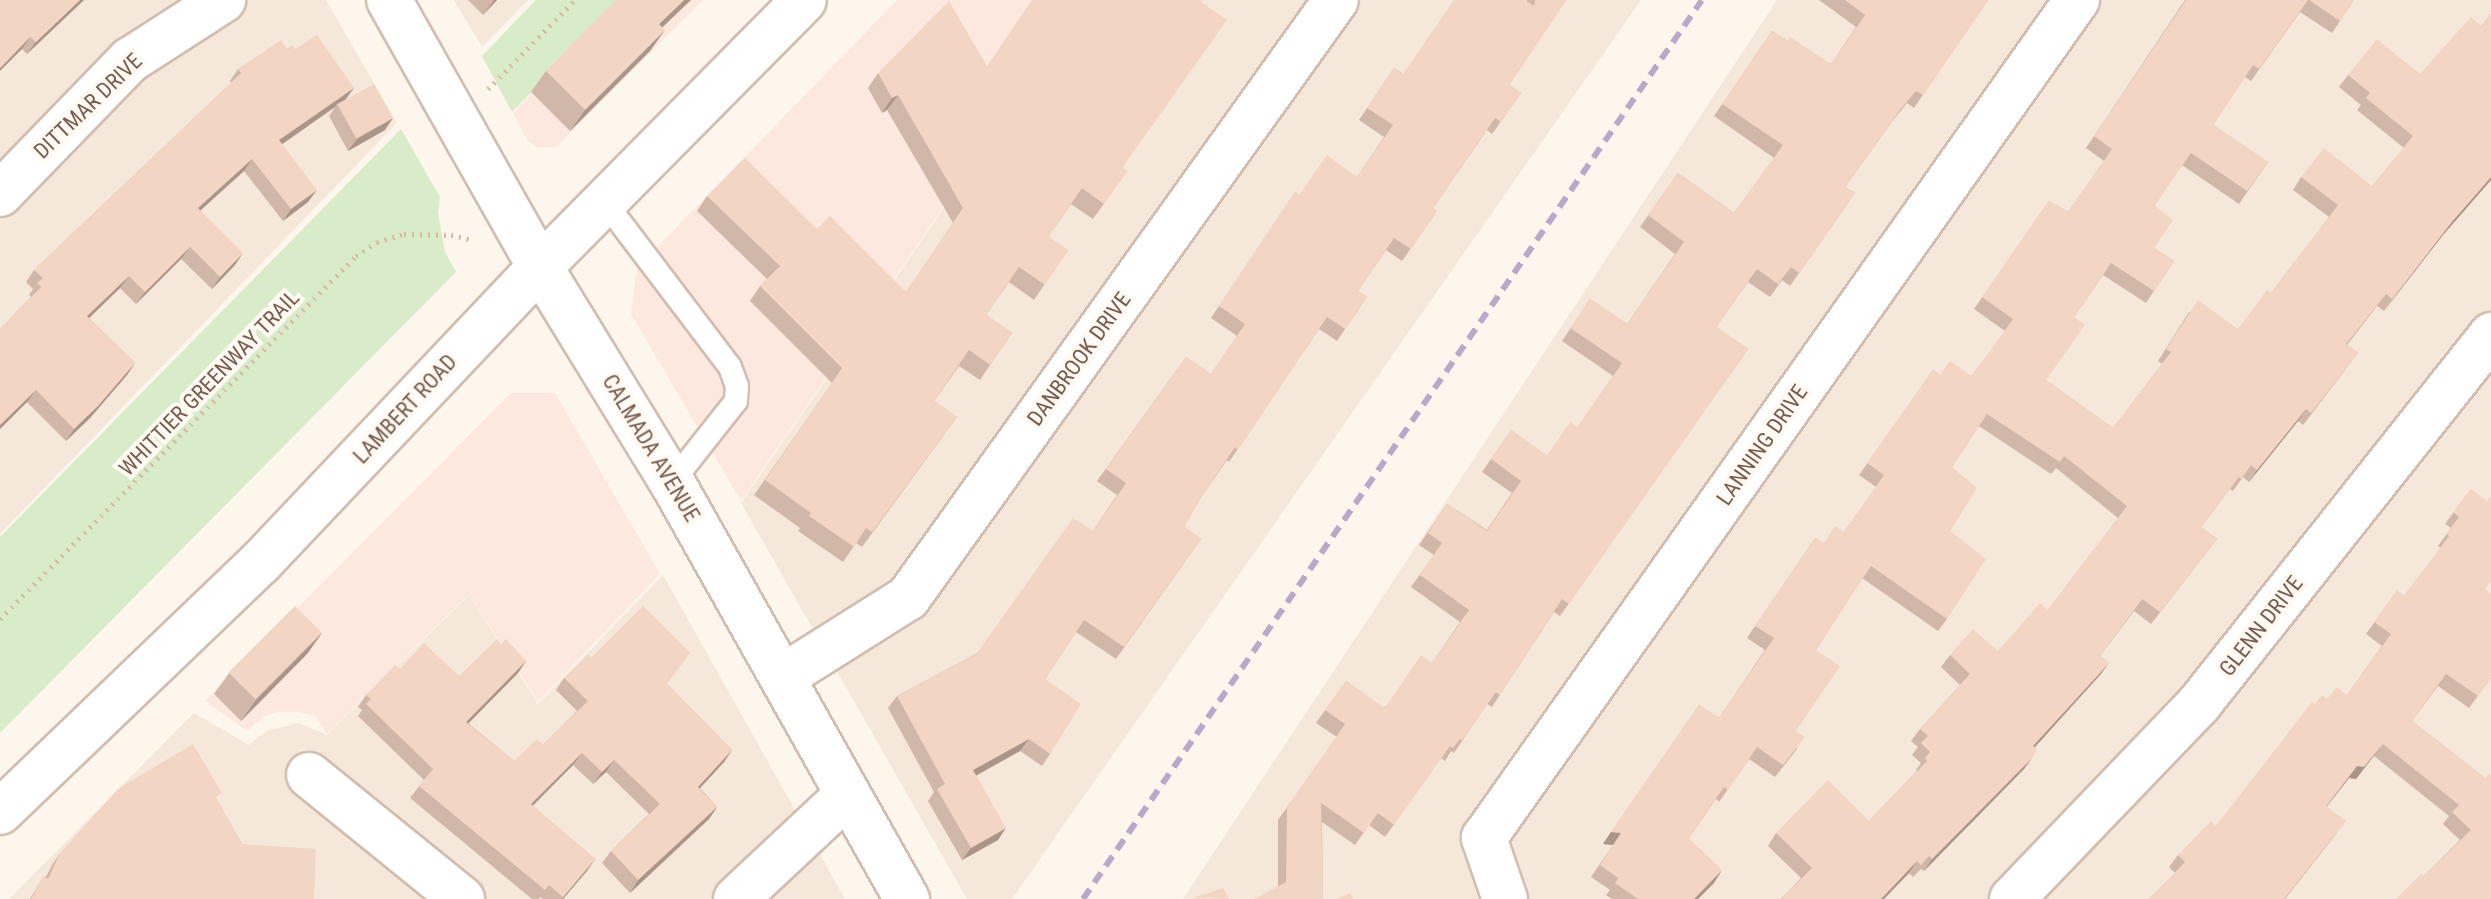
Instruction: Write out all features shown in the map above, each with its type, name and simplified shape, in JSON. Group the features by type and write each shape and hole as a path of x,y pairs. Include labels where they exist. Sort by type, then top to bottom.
{"street":[{"name":"DITTMAR DRIVE","path":"0,194 130,60 223,0"},
{"name":"CALMADA AVENUE","path":"389,0 540,267 672,482 784,676 907,899"},
{"name":"LAMBERT ROAD","path":"0,812 260,563 540,267 804,0"},
{"name":"DANBROOK DRIVE","path":"784,676 908,598 1336,0"},
{"name":"LANNING DRIVE","path":"1505,899 1484,838 2077,0"},
{"name":"GLENN DRIVE","path":"2012,899 2199,704 2491,335"},
{"path":"309,775 462,899"},
{"path":"736,899 847,795"}],"lane":[{"path":"604,201 730,367 737,386 736,401 672,482"}],"path":[{"path":"488,89 575,0"},
{"name":"WHITTIER GREENWAY TRAIL","path":"0,619 356,256 377,242 404,234 451,235 473,240"}],"shaded area":[{"path":"0,0 326,0 397,123 0,534"},
{"path":"454,0 528,0 482,47"},
{"path":"623,0 703,0 556,147 537,147 528,141 513,113"},
{"path":"897,0 1086,0 741,501 631,314 637,268"},
{"path":"1087,0 1641,0 1012,899 967,899 741,503"},
{"path":"1777,0 2491,0 2491,899 1183,899"},
{"path":"511,393 555,393 660,574 538,702 469,594 327,734 315,716 299,712 277,712 263,717 247,731 205,701"},
{"path":"663,575 845,899 9,899 194,713 249,745 266,731 298,723 327,735 469,595 538,704"}],"green space":[{"path":"536,0 622,0 512,112 482,56"},
{"path":"401,129 440,197 438,213 445,252 456,272 0,733 0,537"}],"building":[{"path":"0,0 80,0 36,42 30,37 0,68"},
{"path":"616,0 684,0 659,24 665,30 585,110 546,71"},
{"path":"1032,0 1204,0 1201,2 1227,20 1122,168 1127,171 1104,204 1082,188 1048,237 1068,250 1045,285 1019,267 986,315 1012,333 990,365 969,350 934,401 957,417 872,532 866,528 854,547 765,480 842,368 760,286 780,266 707,196 745,158 817,229 830,216 906,292 963,208 898,95 892,98 878,73 949,1 987,66"},
{"path":"1454,0 1525,0 1534,6 1535,0 1566,0 1509,85 1521,93 1501,122 1495,118 1433,208 1437,211 1411,249 1394,238 1358,291 1367,297 1345,329 1327,317 1238,450 1235,447 1184,527 1201,539 1124,647 1084,620 1045,679 1081,704 1050,754 1029,739 973,770 1006,828 971,848 937,789 945,784 897,696 977,653 1073,518 1093,531 1126,483 1106,469 1186,357 1211,374 1245,324 1219,306 1295,192 1299,195 1327,155 1357,177 1393,125 1367,108 1394,68 1403,74"},
{"path":"1845,0 1988,0 1923,95 1916,91 1845,187 1855,193 1799,273 1791,267 1778,284 1757,269 1716,327 1748,349 1569,604 1562,599 1500,695 1496,692 1462,740 1453,748 1450,746 1394,825 1378,813 1364,833 1321,803 1323,899 1254,899 1286,882 1287,807 1345,724 1325,710 1346,681 1385,708 1421,655 1432,663 1469,610 1420,575 1442,543 1428,533 1447,504 1487,531 1521,481 1491,459 1511,430 1547,456 1570,422 1578,427 1622,363 1570,328 1590,299 1627,324 1684,242 1648,215 1678,173 1734,213 1783,145 1722,104 1772,31 1788,41 1790,37 1831,64 1865,15"},
{"path":"2186,0 2308,0 2259,69 2253,65 2213,125 2268,162 2247,191 2191,153 2154,206 2173,220 2154,248 2174,261 2154,291 2111,263 2074,317 2085,325 2046,380 2113,428 2171,352 2166,349 2198,300 2238,329 2267,290 2271,293 2338,205 2301,177 2324,148 2372,186 2413,136 2366,98 2370,93 2348,75 2377,39 2420,74 2471,17 2481,26 2491,14 2491,177 2392,299 2386,294 2346,344 2358,353 2311,413 2306,409 2257,470 2251,465 2241,479 2239,477 2201,527 2217,539 2160,612 2142,599 2100,656 2109,663 2033,746 2037,749 2033,757 1932,859 1929,856 1921,865 1917,861 1881,899 1784,899 1812,868 1776,833 1828,780 1869,821 1927,761 1925,758 1930,752 1921,743 1928,736 1920,729 1970,674 1950,655 1973,629 1998,651 2040,603 2048,610 2127,506 2064,456 2060,462 1987,414 1952,467 1977,488 1950,531 1986,559 1947,619 1871,566 1816,650 1840,666 1796,731 1805,737 1783,765 1757,747 1728,790 1724,787 1689,838 1722,870 1694,899 1638,899 1615,883 1618,878 1600,865 1621,833 1611,832 1699,705 1719,718 1774,638 1755,626 1815,538 1824,543 1835,526 1844,532 1884,475 1867,463 1933,370 1940,375 1950,361 1972,376 2013,319 1982,297 2049,201 2068,212 2112,149 2094,136"},
{"path":"2309,0 2354,0 2340,21"},
{"path":"317,35 354,88 279,140 317,190 291,209 252,159 198,208 243,253 220,277 190,247 145,292 129,276 87,316 135,363 98,406 74,429 36,390 0,425 0,329 41,287 37,283 43,278 34,270 241,73 238,69 281,40 287,49 292,45 295,49"},
{"path":"374,84 393,118 356,138 337,104"},
{"path":"2471,489 2487,501 2491,496 2491,581 2485,589 2491,594 2491,678 2478,696 2446,674 2412,721 2485,778 2491,773 2491,899 2396,899 2471,830 2452,812 2459,805 2383,744 2364,767 2357,766 2326,806 2346,821 2284,899 2149,899 2185,862 2178,855 2211,821 2216,826 2312,702 2315,704 2322,695 2327,699 2337,687 2347,695 2391,634 2374,622 2397,591 2404,596 2449,536 2446,534 2459,517 2453,512"},
{"path":"295,606 322,633 255,699 229,672"},
{"path":"643,606 690,653 667,684 732,750 698,787 717,807 638,880 611,851 660,804 614,760 602,772 582,753 531,804 595,859 563,897 549,885 545,890 419,786 433,769 366,704 371,699 366,695 395,665 400,669 424,643 459,676 497,639 501,644 506,639 526,661 466,722 514,761 537,739 543,745 588,701 564,678 588,654 591,658"},
{"path":"193,744 222,793 216,797 242,844 316,849 314,899 31,899 44,876 48,879 60,853 119,788"},
{"path":"1223,888 1229,899 1192,898"},
{"path":"1350,893 1353,899 1337,899"}],"railway":[{"path":"1083,899 1702,0"}]}
